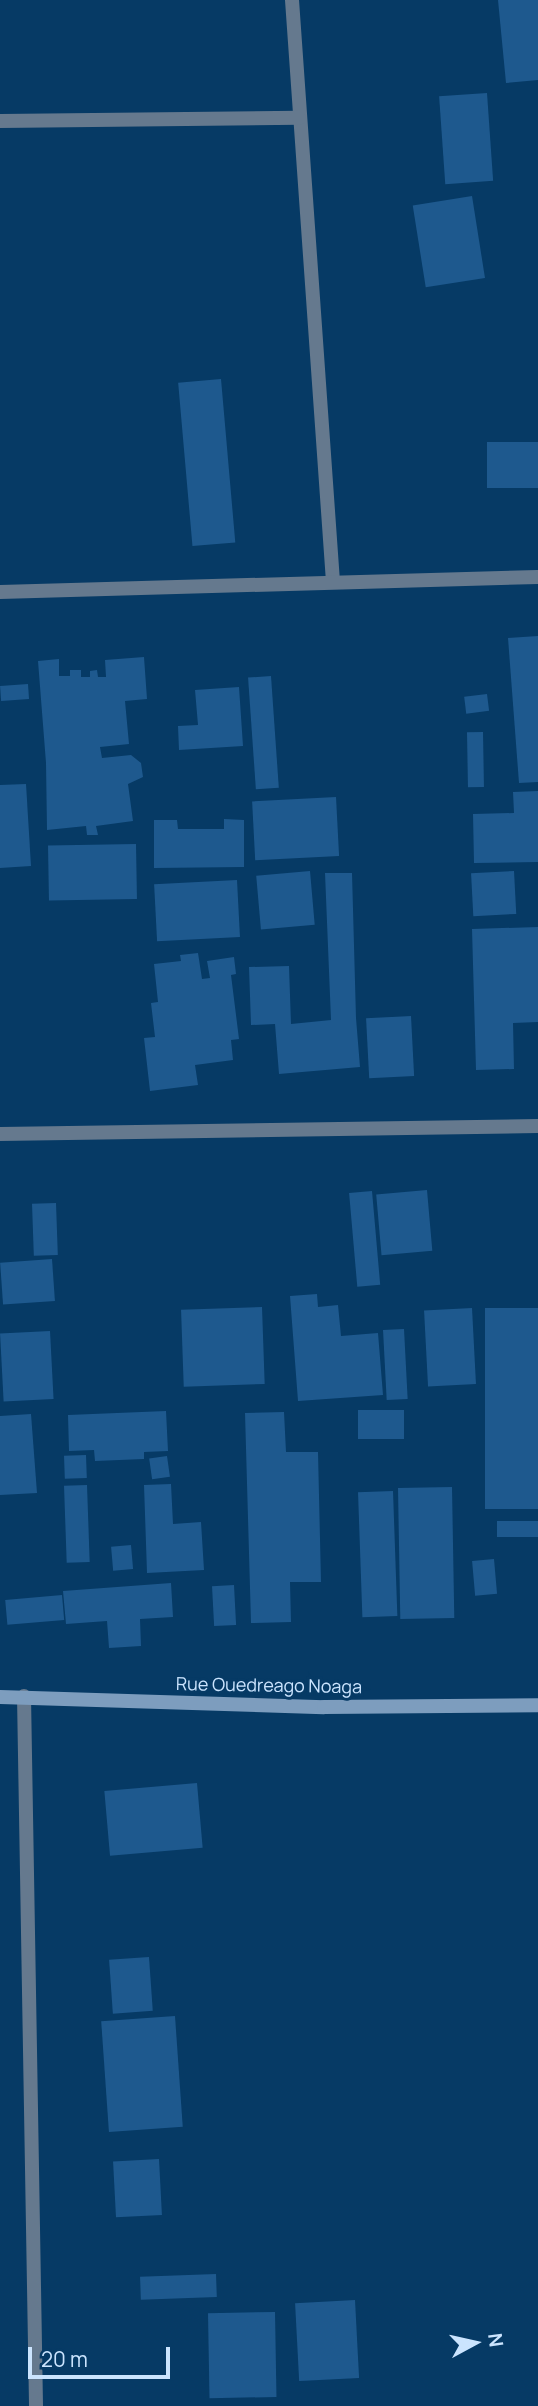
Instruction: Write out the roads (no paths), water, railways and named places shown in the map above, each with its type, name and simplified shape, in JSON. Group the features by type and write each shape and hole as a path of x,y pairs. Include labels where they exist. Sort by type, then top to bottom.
{"street":[{"path":"292,0 332,582"},
{"path":"0,121 299,118"},
{"path":"0,592 538,577"},
{"path":"0,1134 538,1126"},
{"path":"24,1696 36,2406"},
{"name":"Rue Ouedreago Noaga","path":"0,1697 324,1707 538,1705"}]}
